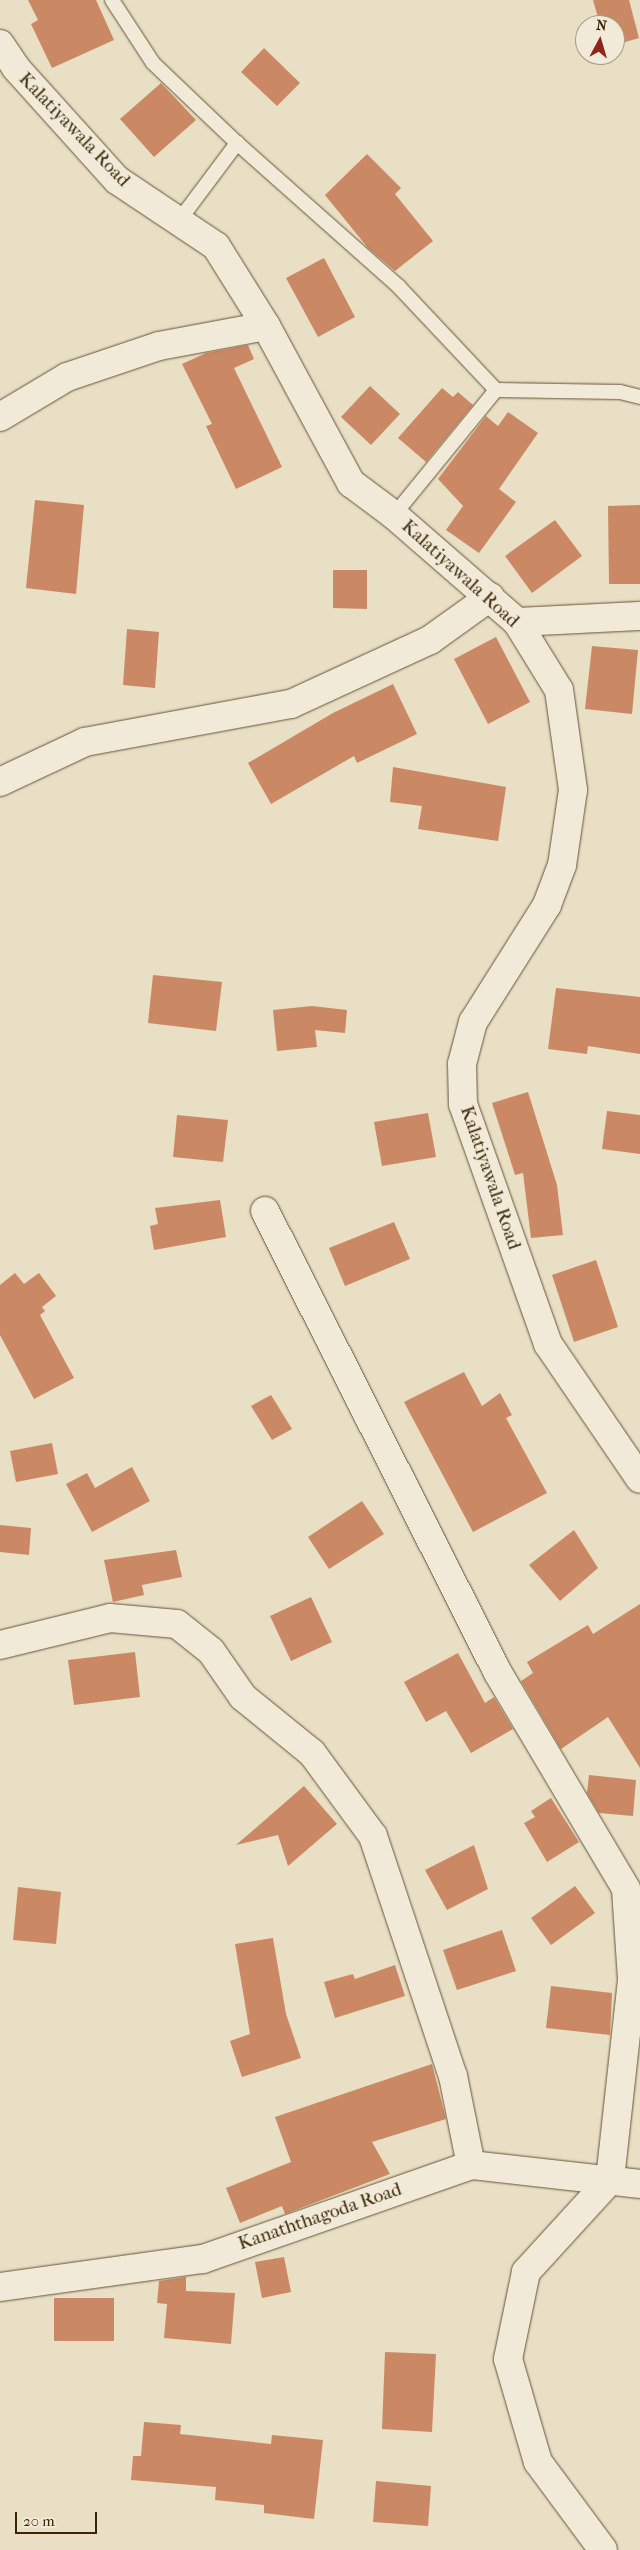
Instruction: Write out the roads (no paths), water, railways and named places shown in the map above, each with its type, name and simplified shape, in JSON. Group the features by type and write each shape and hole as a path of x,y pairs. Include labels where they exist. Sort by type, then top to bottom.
{"street":[{"name":"Kalatiyawala Road","path":"0,44 16,68 117,180 216,246 266,326 351,483 394,516 517,622 559,690 573,790 562,865 547,905 474,1022 462,1064 463,1104 548,1344 640,1479"},
{"path":"0,418 67,377 159,346 266,326"},
{"path":"0,782 85,742 290,704 430,640 490,597"},
{"path":"517,622 640,616"},
{"path":"264,1211 498,1673 626,1889 632,1980 610,2180 526,2272 508,2359 538,2462 603,2550"},
{"path":"0,1645 110,1618 177,1624 211,1651 243,1697 312,1753 373,1836 453,2076 471,2165"},
{"name":"Kanaththagoda Road","path":"0,2287 202,2259 471,2165 640,2184"}],"lane":[{"path":"112,0 153,63 237,143 399,287 496,390 620,392 640,397"},
{"path":"178,222 237,143"},
{"path":"394,516 496,390"}]}
